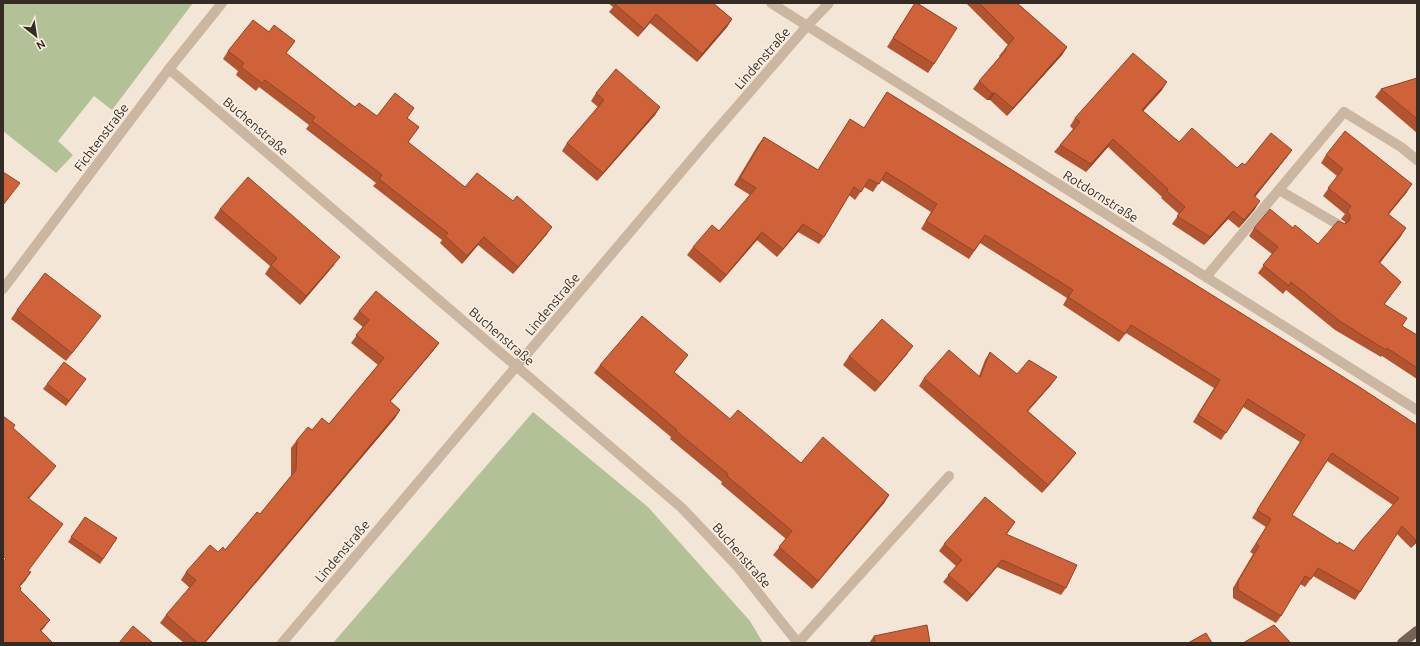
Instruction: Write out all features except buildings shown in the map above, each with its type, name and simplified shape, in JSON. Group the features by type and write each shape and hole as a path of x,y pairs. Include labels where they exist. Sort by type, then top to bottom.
{"main road":[{"path":"1402,643 1415,637"}],"street":[{"name":"Fichtenstraße","path":"3,289 169,69 222,3"},
{"name":"Rotdornstraße","path":"770,3 1417,410"},
{"name":"Lindenstraße","path":"282,643 516,366 807,26 829,3"},
{"name":"Buchenstraße","path":"169,69 682,508 737,566 798,643 949,476"},
{"path":"1206,277 1344,112 1401,148 1417,160"},
{"path":"1279,190 1339,225"}],"green space":[{"path":"3,3 193,3 112,110 94,96 58,141 73,155 56,173 3,131"},
{"path":"533,412 648,507 750,621 763,643 333,643"}]}
